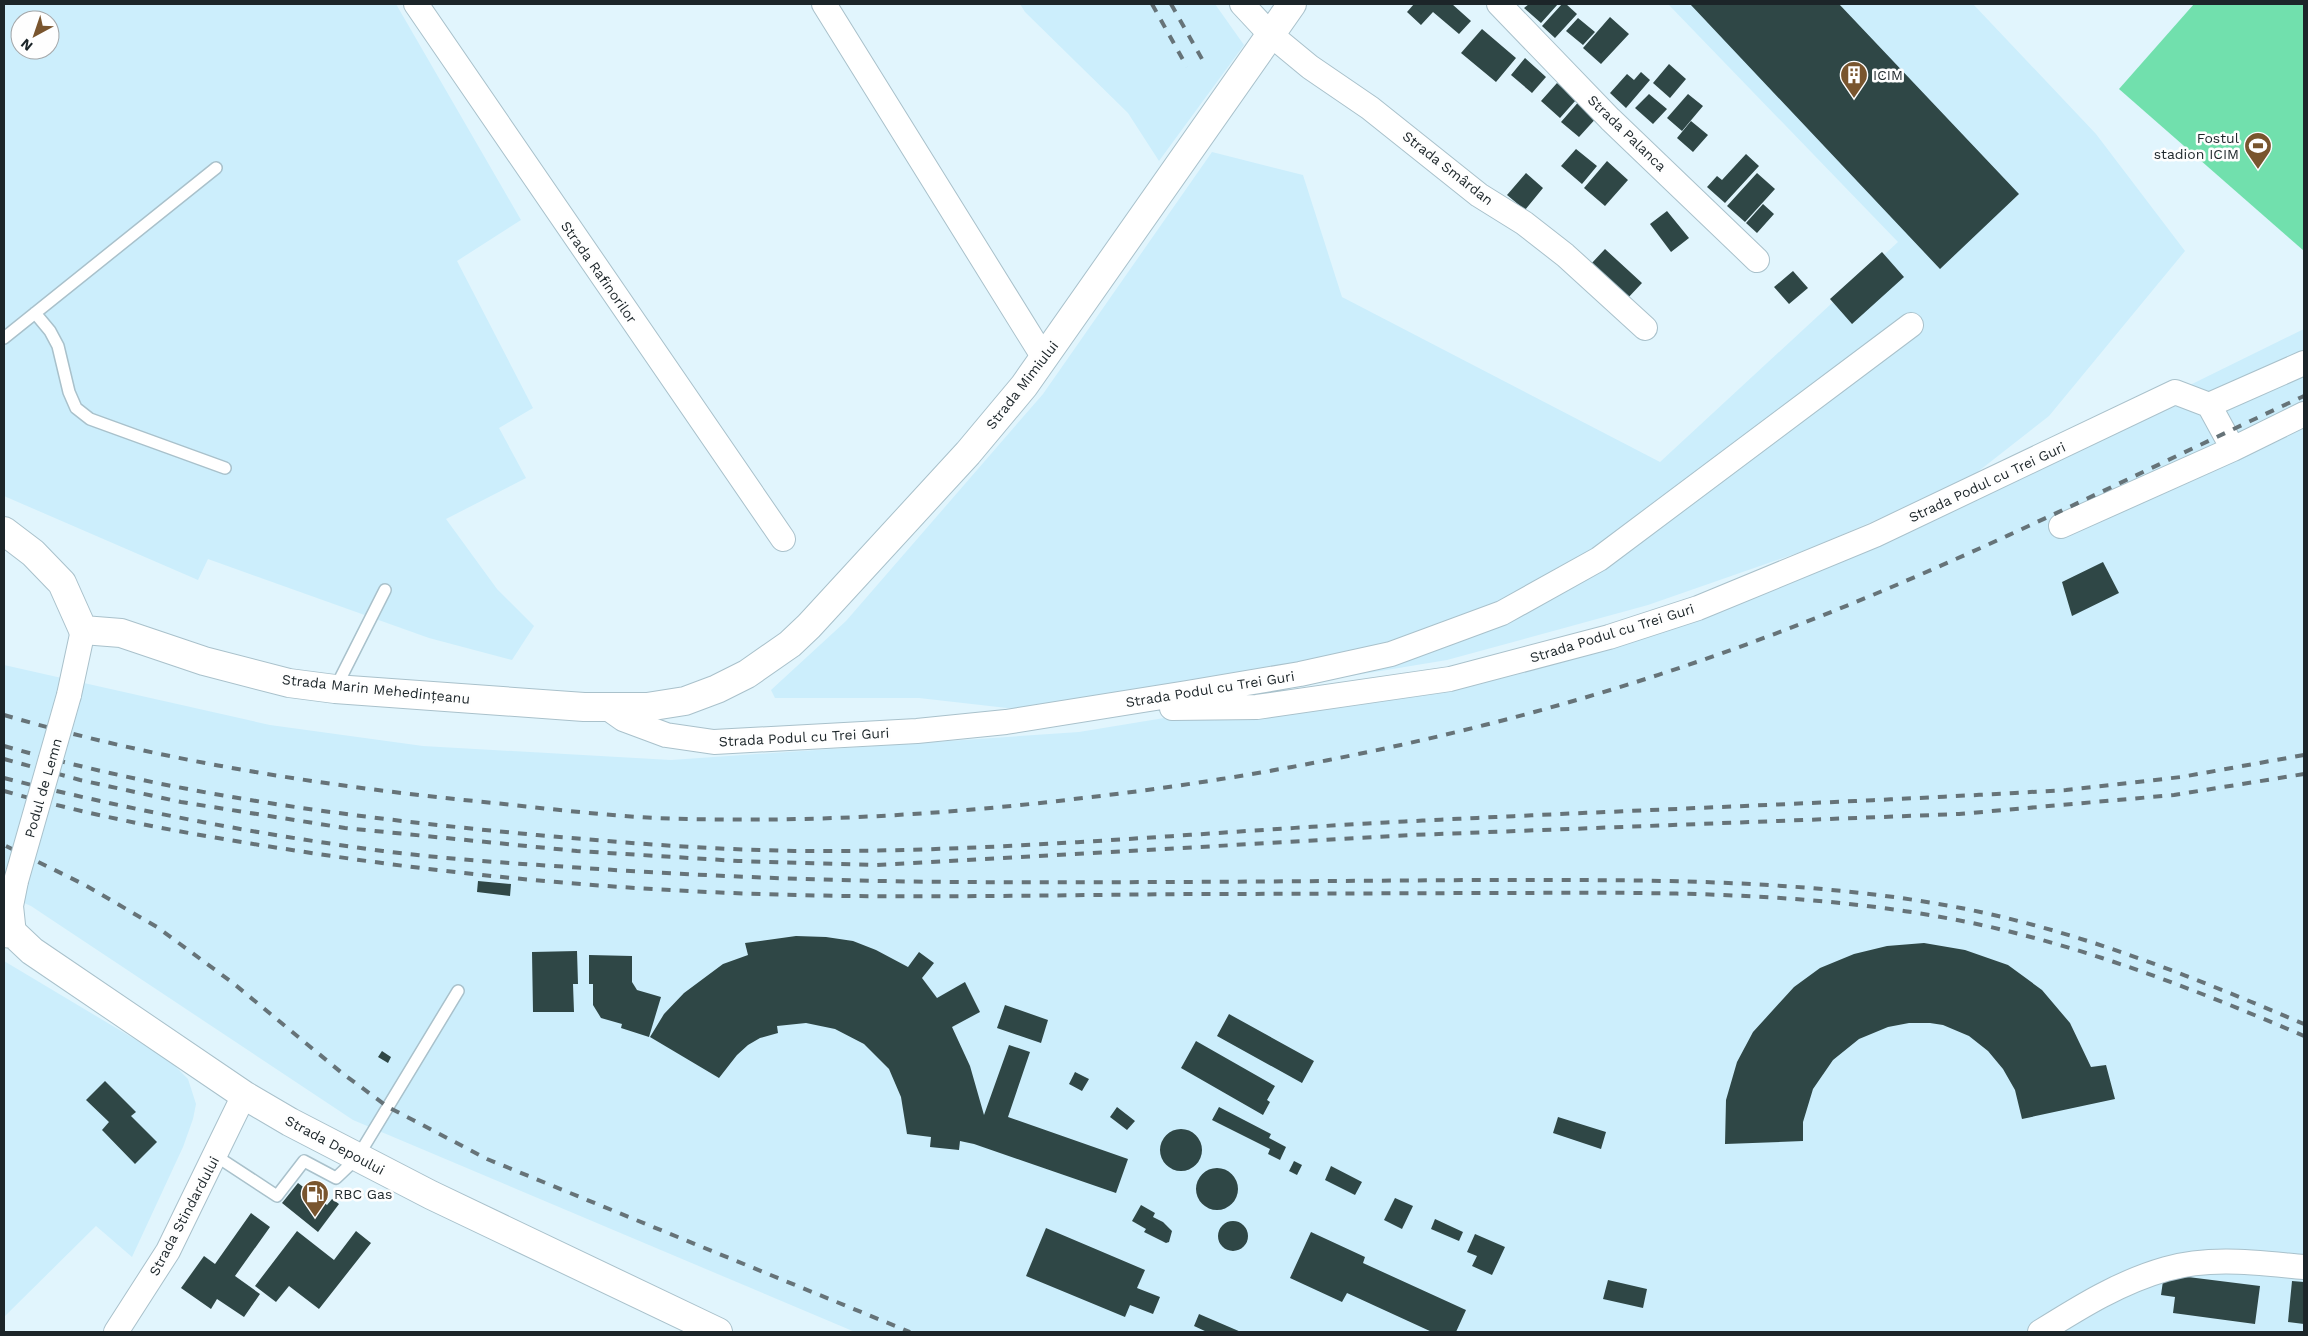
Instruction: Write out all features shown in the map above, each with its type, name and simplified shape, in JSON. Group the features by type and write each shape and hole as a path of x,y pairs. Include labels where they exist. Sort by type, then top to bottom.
{"street":[{"name":"Strada Rafinorilor","path":"416,4 783,539"},
{"path":"824,4 1044,358"},
{"name":"Strada Smârdan","path":"1242,4 1270,34 1310,67 1370,108 1479,195 1524,223 1558,250 1644,328"},
{"name":"Strada Mimiului","path":"685,700 717,689 747,674 790,644 809,626 968,453 1044,358 1292,4"},
{"name":"Strada Palanca","path":"1499,4 1610,119 1757,260"},
{"name":"Strada Podul cu Trei Guri","path":"606,707 623,719 657,732 688,739 714,742 917,731 1006,722 1098,708 1300,674 1391,654 1502,613 1599,559 1911,325"},
{"path":"2233,449 2207,404 2304,363"},
{"name":"Strada Podul cu Trei Guri","path":"1098,708 1256,707 1450,679 1610,637 1698,608 1875,535 2175,392 2207,404"},
{"path":"2061,526 2233,449 2304,414"},
{"path":"4,532 33,553 62,583 83,630"},
{"name":"Strada Marin Mehedințeanu","path":"83,630 121,633 245,673 289,683 335,689 606,707 647,707 685,700"},
{"name":"Podul de Lemn","path":"9,933 16,881 69,695 83,630"},
{"name":"Strada Depoului","path":"9,933 32,951 244,1095 357,1158 711,1331"},
{"name":"Strada Stindardului","path":"116,1332 168,1251 216,1156 244,1095"},
{"path":"2040,1332 2099,1296 2168,1268 2205,1263 2241,1262 2304,1267"}],"lane":[{"path":"4,338 216,168"},
{"path":"35,312 50,331 58,346 69,392 76,408 90,419 225,468"},
{"path":"335,689 385,590"},
{"path":"216,1156 277,1196 304,1161 336,1178 357,1158 458,992"}],"shaded area":[{"path":"4,4 396,4 521,220 457,261 533,408 499,428 526,478 446,519 497,589 534,626 512,660 429,638 208,559 198,580 4,496"},
{"path":"1020,4 1215,4 1244,45 1159,161 1128,113 1025,12"},
{"path":"1668,4 1973,4 2096,134 2185,251 2049,416 1966,481 1809,549 1648,605 1447,660 1096,718 919,698 775,698 771,690 846,621 1043,394 1212,152 1303,175 1342,297 1660,462 1898,242"},
{"path":"2304,329 2304,1332 855,1332 353,1120 31,906 4,894 4,665 270,725 423,746 671,760 1079,732 1451,671 1698,608 1942,507"},
{"path":"4,961 168,1059 188,1079 196,1104 183,1147 132,1257 96,1226 4,1317"}],"green space":[{"name":"Fostul stadion ICIM","path":"2194,4 2304,4 2304,251 2119,89"}],"building":[{"path":"1414,4 1452,4 1471,21 1459,34 1433,12 1421,25 1407,12"},
{"path":"1529,4 1558,4 1541,23 1524,8"},
{"path":"1562,4 1566,4 1577,14 1555,38 1542,26"},
{"name":"ICIM","path":"1690,4 1839,4 2019,194 1940,269"},
{"path":"1610,17 1629,34 1601,64 1583,48"},
{"path":"1578,18 1595,32 1583,45 1566,31"},
{"path":"1482,29 1516,58 1496,82 1461,53"},
{"path":"1525,58 1546,77 1532,93 1511,75"},
{"path":"1669,64 1686,79 1670,98 1653,83"},
{"path":"1641,72 1650,80 1626,108 1610,93 1627,74 1634,80"},
{"path":"1557,83 1576,100 1560,118 1541,101"},
{"path":"1649,94 1667,109 1653,124 1635,108"},
{"path":"1688,94 1703,106 1682,131 1667,118"},
{"path":"1581,99 1599,115 1579,137 1561,122"},
{"path":"1691,121 1708,135 1693,152 1677,138"},
{"path":"1576,149 1597,166 1582,184 1561,166"},
{"path":"1746,154 1759,166 1725,203 1707,187 1717,176 1722,180"},
{"path":"1607,161 1628,180 1605,206 1584,188"},
{"path":"1526,173 1543,188 1525,210 1507,195"},
{"path":"1757,173 1775,189 1745,222 1727,206"},
{"path":"1763,204 1774,214 1757,233 1746,223"},
{"path":"1667,211 1689,238 1671,252 1650,224"},
{"path":"1605,249 1642,283 1626,300 1590,265"},
{"path":"1882,252 1904,277 1852,324 1830,299"},
{"path":"1793,271 1808,288 1789,304 1774,287"},
{"path":"2103,562 2119,593 2072,616 2062,582"},
{"path":"478,881 511,884 510,896 477,892"},
{"path":"796,936 826,937 853,941 876,950 908,967 919,952 934,963 922,978 937,998 965,982 980,1012 952,1027 970,1066 984,1115 1009,1045 1030,1052 1008,1117 1128,1159 1116,1193 974,1144 960,1141 959,1150 930,1147 931,1137 907,1134 901,1097 889,1069 864,1044 835,1029 806,1023 777,1026 778,1033 760,1038 748,1045 737,1055 719,1078 650,1037 664,1014 684,993 723,964 748,955 745,943"},
{"path":"1924,943 1965,950 2008,965 2042,990 2070,1023 2091,1067 2106,1065 2115,1099 2022,1119 2015,1090 2003,1069 1988,1051 1969,1036 1943,1025 1909,1023 1888,1027 1859,1039 1833,1060 1813,1089 1803,1122 1803,1141 1725,1144 1726,1100 1737,1062 1753,1032 1794,987 1820,968 1854,954 1887,946"},
{"path":"577,951 578,984 573,984 574,1012 533,1012 532,952"},
{"path":"589,955 632,956 632,982 637,990 661,997 649,1037 621,1028 622,1024 601,1018 593,1005 593,984 589,984"},
{"path":"1005,1005 1048,1020 1041,1043 997,1028"},
{"path":"1229,1014 1314,1061 1302,1083 1217,1036"},
{"path":"1196,1041 1275,1086 1267,1100 1270,1102 1263,1115 1181,1068"},
{"path":"382,1051 391,1057 388,1063 378,1057"},
{"path":"1075,1072 1089,1079 1082,1091 1069,1084"},
{"path":"105,1081 136,1112 131,1116 157,1142 135,1164 102,1130 109,1122 86,1100"},
{"path":"1117,1107 1135,1121 1127,1130 1110,1117"},
{"path":"1219,1107 1271,1134 1269,1138 1286,1147 1280,1160 1268,1154 1270,1149 1212,1120"},
{"path":"1558,1117 1606,1132 1601,1149 1553,1133"},
{"path":"1181,1129 1196,1135 1202,1150 1196,1165 1181,1171 1166,1165 1160,1150 1166,1135"},
{"path":"1294,1161 1302,1165 1297,1175 1289,1171"},
{"path":"1331,1166 1362,1182 1355,1195 1325,1180"},
{"path":"1217,1168 1232,1174 1238,1189 1232,1204 1217,1210 1202,1204 1196,1189 1202,1174"},
{"name":"RBC Gas","path":"298,1183 327,1205 332,1199 339,1204 318,1232 282,1203"},
{"path":"1395,1198 1413,1206 1402,1229 1384,1220"},
{"path":"1141,1205 1155,1213 1153,1217 1163,1222 1172,1231 1169,1242 1166,1243 1144,1232 1146,1229 1132,1221"},
{"path":"251,1213 270,1227 235,1276 260,1294 244,1317 217,1299 211,1309 181,1288 204,1256 215,1264"},
{"path":"1435,1219 1463,1232 1459,1241 1431,1229"},
{"path":"1233,1221 1244,1225 1248,1236 1244,1247 1233,1251 1222,1247 1218,1236 1222,1225"},
{"path":"1046,1228 1145,1270 1137,1288 1160,1297 1153,1314 1130,1305 1125,1317 1026,1276"},
{"path":"297,1231 334,1260 356,1231 371,1243 319,1309 289,1286 276,1302 255,1286"},
{"path":"1311,1232 1365,1257 1363,1263 1466,1310 1456,1332 1432,1332 1347,1293 1342,1302 1290,1278"},
{"path":"1475,1234 1505,1247 1492,1275 1472,1266 1477,1256 1467,1252"},
{"path":"2164,1274 2260,1286 2255,1324 2173,1313 2175,1297 2161,1295"},
{"path":"1608,1280 1647,1289 1643,1308 1603,1299"},
{"path":"2292,1281 2304,1282 2304,1324 2288,1322"},
{"path":"1199,1314 1241,1332 1207,1332 1194,1326"}],"railway":[{"path":"1152,4 1187,67"},
{"path":"1171,4 1202,59"},
{"path":"4,715 62,731 178,758 296,779 415,795 635,817 738,820 886,816 1034,804 1171,787 1345,757 1431,738 1517,717 1602,693 1686,666 1837,610 1972,552 2304,396"},
{"path":"4,746 136,779 202,792 335,813 537,835 688,847 801,851 904,850 1034,845 1358,824 2066,790 2181,777 2304,755"},
{"path":"4,759 80,780 181,802 345,828 577,851 738,861 877,865 1413,835 1959,814 2174,795 2304,774"},
{"path":"4,778 145,811 335,844 453,859 617,870 810,879 955,882 1662,881 1783,886 1842,891 1902,898 1961,908 2049,929 2092,942 2178,973 2304,1024"},
{"path":"4,791 123,820 285,849 456,872 652,889 784,895 892,896 1631,893 1746,896 1859,905 1972,923 2057,944 2182,986 2304,1036"},
{"path":"6,846 85,885 157,927 233,983 342,1073 388,1107 487,1159 910,1332"}],"place":[{"name":"ICIM","path":"1854,99"},
{"name":"Fostul stadion ICIM","path":"2258,170"},
{"name":"RBC Gas","path":"315,1218"}]}
